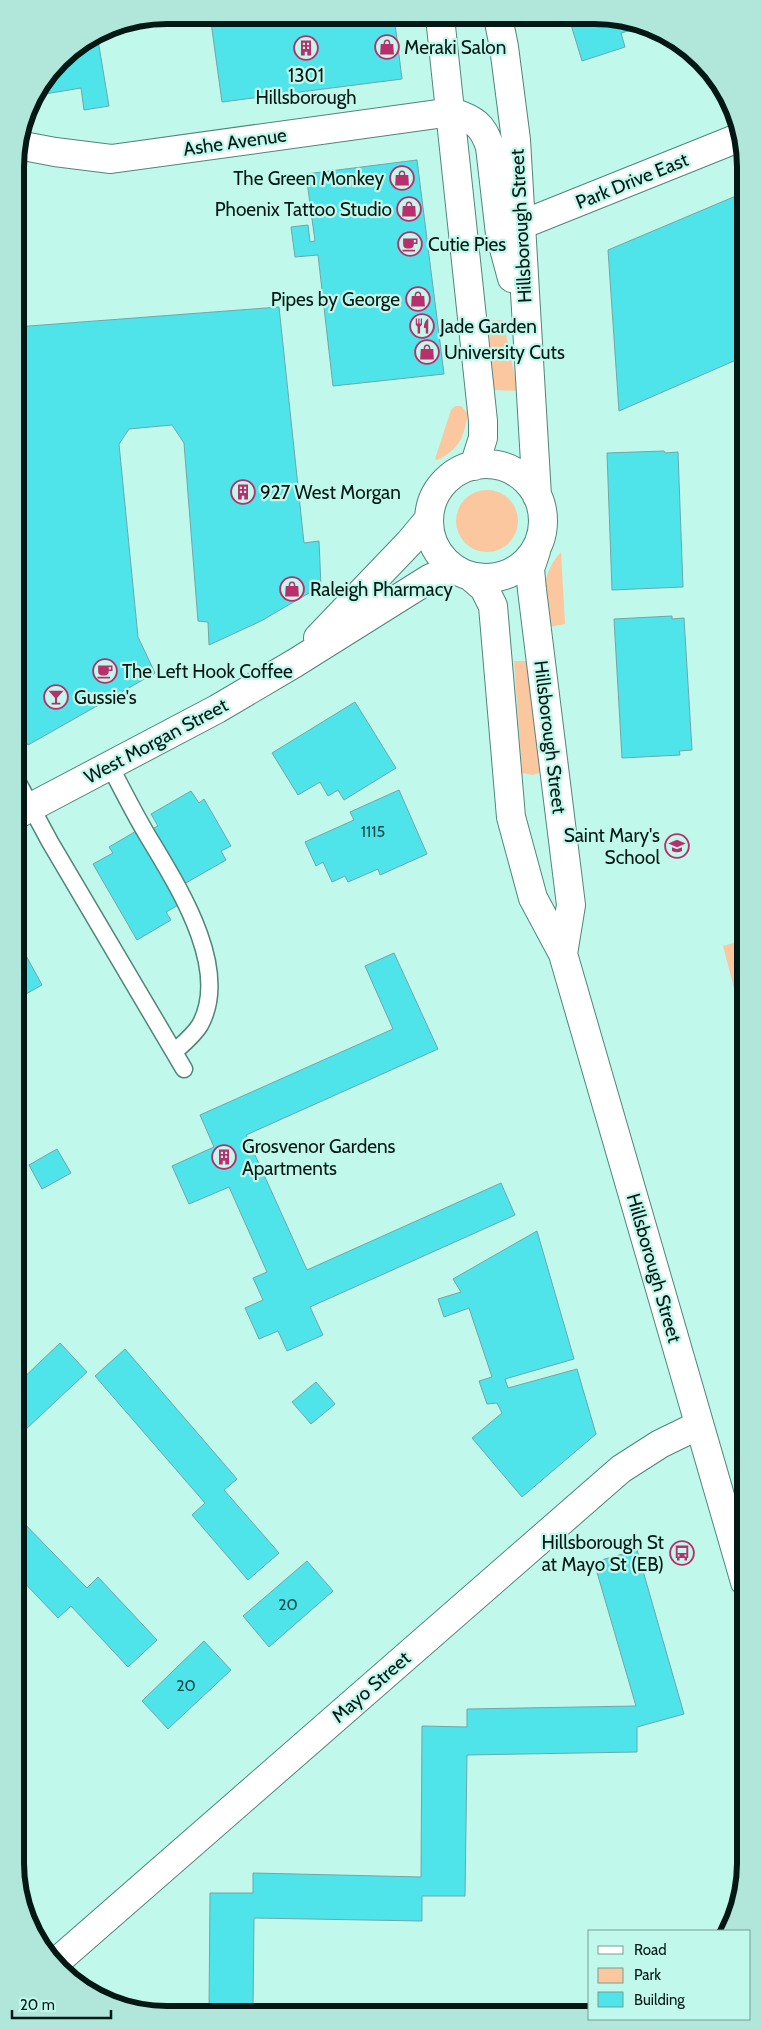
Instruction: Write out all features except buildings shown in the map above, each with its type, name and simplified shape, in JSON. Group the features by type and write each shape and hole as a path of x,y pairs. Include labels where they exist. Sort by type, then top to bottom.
{"main road":[{"path":"441,24 452,112 483,421 482,438 474,466"},
{"name":"Hillsborough Street","path":"499,24 516,140 537,496"},
{"path":"452,112 473,121 480,126 486,135 490,147 500,234 527,328"},
{"name":"Ashe Avenue","path":"25,146 111,159 452,112"},
{"name":"Park Drive East","path":"521,225 735,139"},
{"path":"492,465 510,470 526,480 537,496 543,514 542,533 536,550 523,565 507,574 488,578 461,572 440,555 431,538 429,519 431,505 436,493 446,480 459,471 474,466 492,465"},
{"name":"West Morgan Street","path":"295,664 409,543 429,519"},
{"name":"Hillsborough Street","path":"536,550 530,569 532,590 571,905 563,954"},
{"name":"Hillsborough Street","path":"461,572 484,588 493,606 512,817 533,898 563,954 737,1555"},
{"name":"West Morgan Street","path":"24,811 217,709 295,664 429,579 461,572"},
{"name":"Mayo Street","path":"61,1958 621,1469 660,1444 699,1425"}],"lane":[{"path":"110,766 139,822 187,904 201,935 209,982 207,1008 200,1025 174,1052"},
{"path":"24,811 184,1069"}],"green space":[{"path":"503,320 518,391 492,390 489,321"},
{"path":"455,406 461,406 468,414 462,436 452,451 438,460 435,459 451,410"},
{"path":"481,490 493,490 509,499 516,509 518,521 516,533 509,543 493,552 481,552 470,547 461,538 456,527 456,515 461,504 470,495"},
{"path":"561,552 565,624 549,627 545,597 546,579 554,561"},
{"path":"514,661 530,661 544,771 533,775 522,773"},
{"path":"737,942 737,999 723,946"}],"place":[{"name":"Meraki Salon","path":"387,47"},
{"name":"1301 Hillsborough","path":"306,48"},
{"name":"The Green Monkey","path":"402,178"},
{"name":"Phoenix Tattoo Studio","path":"409,209"},
{"name":"Cutie Pies","path":"410,244"},
{"name":"Pipes by George","path":"418,299"},
{"name":"Jade Garden","path":"422,326"},
{"name":"University Cuts","path":"427,352"},
{"name":"927 West Morgan","path":"243,492"},
{"name":"Raleigh Pharmacy","path":"292,589"},
{"name":"The Left Hook Coffee","path":"105,671"},
{"name":"Gussie's","path":"56,697"},
{"name":"Saint Mary's School","path":"677,846"},
{"name":"Grosvenor Gardens Apartments","path":"224,1157"},
{"name":"Hillsborough St at Mayo St (EB)","path":"682,1553"}]}
